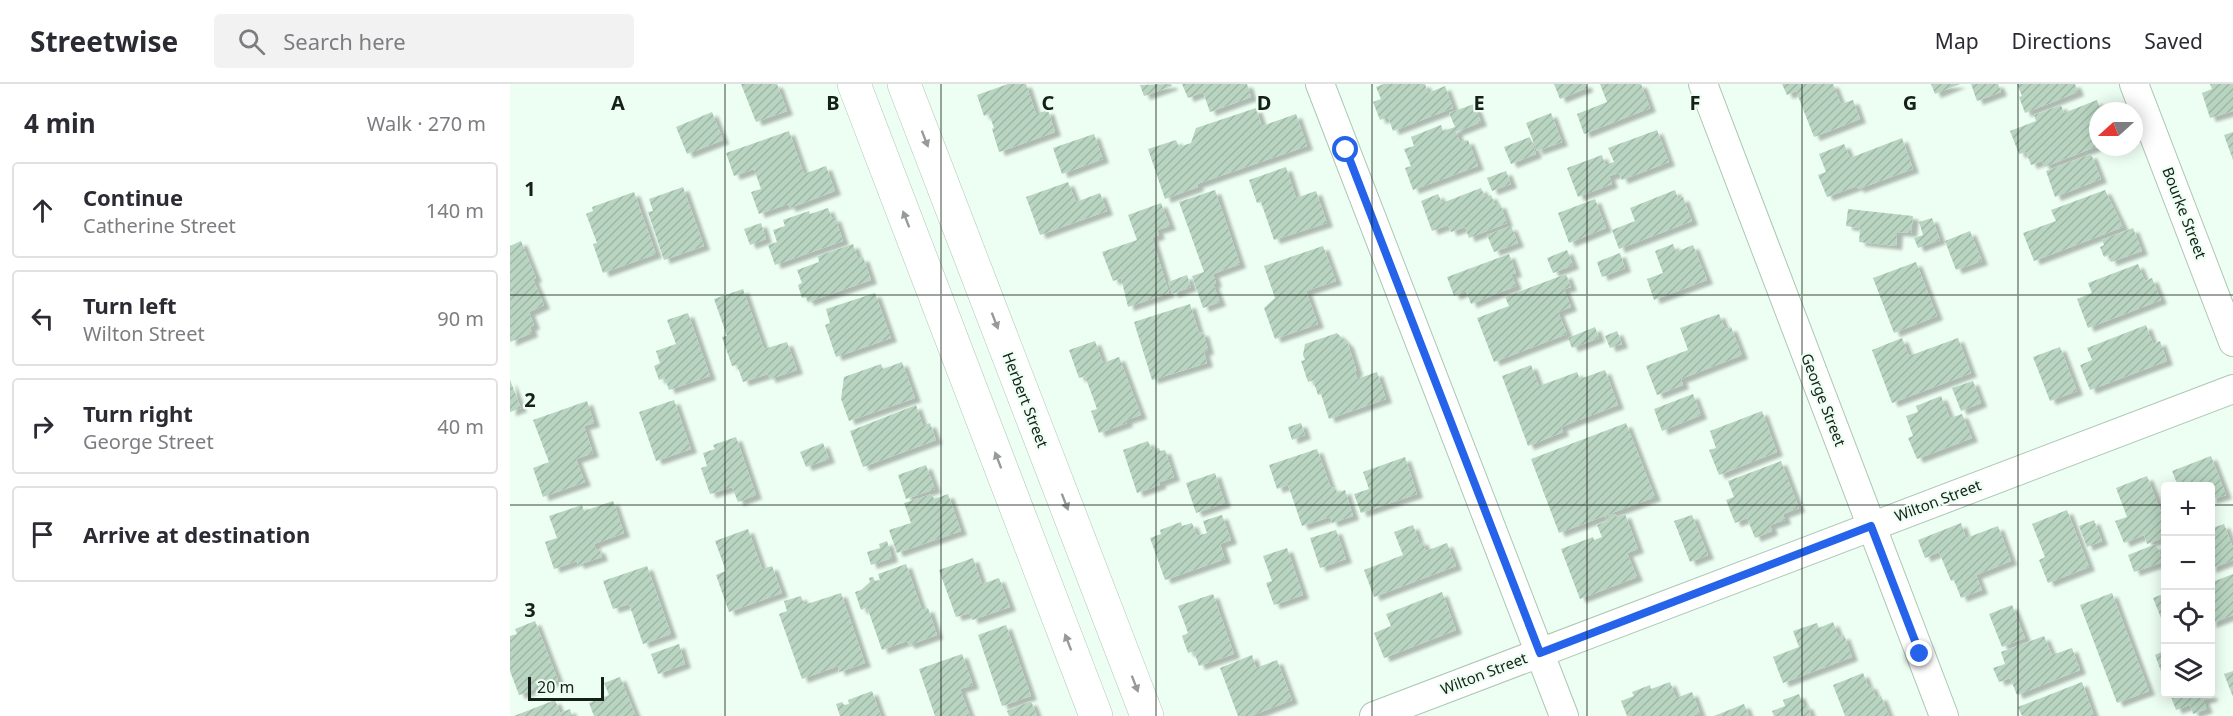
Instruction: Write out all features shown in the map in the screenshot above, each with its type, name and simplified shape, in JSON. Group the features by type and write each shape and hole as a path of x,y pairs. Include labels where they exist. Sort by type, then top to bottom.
{"street":[{"path":"854,84 1096,716"},
{"name":"Herbert Street","path":"904,84 1147,716"},
{"path":"1320,84 1564,716"},
{"name":"George Street","path":"1703,84 1944,716"},
{"name":"Bourke Street","path":"2134,84 2233,342"},
{"path":"922,261 965,244"},
{"name":"Wilton Street","path":"1374,716 2233,389"}],"building":[{"path":"741,84 777,84 787,111 756,122"},
{"path":"1008,84 1026,84 1036,114 1048,110 1055,132 999,152 989,114 984,116 977,95"},
{"path":"1171,84 1172,86 1144,96 1140,85"},
{"path":"1182,84 1247,84 1251,97 1210,112 1203,92 1188,98"},
{"path":"1384,84 1425,84 1428,93 1445,86 1453,108 1393,131 1388,117 1380,120 1373,102 1381,99 1376,87"},
{"path":"1554,84 1586,84 1587,88 1560,99"},
{"path":"1600,84 1641,84 1650,108 1584,134 1577,114 1607,102"},
{"path":"1782,84 1833,84 1841,104 1853,100 1860,119 1814,137 1796,91 1787,95"},
{"path":"1931,84 1960,84 1935,94"},
{"path":"1971,84 1998,84 2001,92 1977,101"},
{"path":"2017,84 2075,84 2078,92 2025,113"},
{"path":"2210,84 2233,84 2233,111 2210,118 2202,93 2212,89"},
{"path":"2089,103 2089,150 2044,167 2042,161 2031,165 2026,152 2019,154 2010,131 2036,121 2034,115 2061,105 2064,113"},
{"path":"1474,104 1481,122 1456,132 1460,142 1468,140 1478,166 1413,190 1405,168 1411,166 1404,149 1414,146 1411,137 1441,125 1443,131 1455,127 1449,113"},
{"path":"1256,108 1262,126 1296,114 1307,146 1197,184 1198,187 1165,199 1148,149 1176,140 1179,147 1191,143 1196,128"},
{"path":"712,112 723,140 687,154 676,127"},
{"path":"1551,113 1562,142 1537,151 1526,123"},
{"path":"1657,130 1669,162 1622,180 1619,173 1609,176 1612,184 1578,197 1567,168 1602,155 1605,165 1614,162 1608,148"},
{"path":"789,131 804,174 826,166 835,191 790,208 788,204 759,214 751,192 761,189 754,169 734,176 726,153"},
{"path":"2233,132 2233,160 2224,135"},
{"path":"1094,134 1103,159 1062,174 1053,148"},
{"path":"1530,137 1536,154 1511,164 1504,147"},
{"path":"1902,138 1913,169 1858,189 1857,186 1827,197 1818,175 1826,172 1819,154 1844,144 1850,158"},
{"path":"2089,155 2092,156 2101,179 2055,197 2046,171"},
{"path":"1286,167 1296,198 1316,191 1327,223 1274,240 1261,202 1257,203 1249,180"},
{"path":"1506,171 1511,184 1492,191 1487,178"},
{"path":"1068,182 1076,202 1100,193 1107,211 1040,235 1026,197"},
{"path":"683,187 704,246 664,260 648,212 653,211 649,199"},
{"path":"1481,188 1485,197 1491,195 1495,205 1500,204 1507,223 1469,238 1465,227 1451,232 1448,225 1432,231 1421,201 1438,194 1442,203"},
{"path":"1215,190 1240,264 1213,274 1216,283 1213,284 1220,302 1203,308 1192,276 1204,272 1179,202"},
{"path":"1675,190 1678,199 1683,197 1692,221 1619,249 1612,230 1635,221 1630,208"},
{"path":"2105,190 2123,227 2034,261 2023,233 2056,221 2051,210"},
{"path":"634,192 656,254 603,273 593,244 597,243 586,214 593,211 592,207"},
{"path":"1595,199 1606,228 1569,243 1558,213"},
{"path":"1161,203 1170,226 1157,230 1159,235 1152,238 1169,293 1128,307 1121,278 1113,281 1102,252 1137,240 1128,215"},
{"path":"828,208 832,219 835,217 843,241 775,265 768,245 777,242 773,230 785,226 783,220 809,211 810,214"},
{"path":"1848,209 1913,216 1911,233 1897,232 1896,246 1859,242 1860,228 1846,226"},
{"path":"1932,218 1940,240 1918,248 1914,238 1923,235 1919,222"},
{"path":"761,223 766,239 750,245 744,229"},
{"path":"1511,226 1518,243 1494,252 1487,235"},
{"path":"2133,228 2142,251 2111,262 2108,255 2104,257 2100,247 2104,245 2102,240"},
{"path":"1970,231 1982,261 1956,270 1945,241"},
{"path":"521,241 544,305 529,312 534,325 530,327 532,333 510,342 510,246"},
{"path":"853,244 858,259 863,257 871,280 808,302 806,297 802,298 798,285 802,283 797,270 819,262 818,256"},
{"path":"1673,244 1676,252 1693,245 1707,280 1654,300 1647,279 1663,273 1655,251"},
{"path":"1323,246 1336,281 1306,291 1318,324 1275,339 1264,308 1275,298 1264,266"},
{"path":"1567,250 1573,265 1553,273 1547,258"},
{"path":"1620,253 1625,268 1602,277 1597,262"},
{"path":"1509,254 1516,273 1511,274 1516,286 1471,304 1466,291 1454,296 1447,277"},
{"path":"1916,262 1937,316 1894,333 1873,278"},
{"path":"2138,264 2145,281 2152,278 2161,300 2088,328 2077,299 2092,293 2088,283"},
{"path":"1566,274 1571,287 1564,289 1571,307 1558,312 1567,334 1494,362 1477,318 1509,306 1505,297"},
{"path":"1187,275 1191,287 1172,294 1168,282"},
{"path":"743,289 764,349 787,342 797,370 770,379 768,374 743,382 737,365 732,366 722,337 727,336 714,299"},
{"path":"875,293 891,338 836,357 825,325 830,323 826,309"},
{"path":"1190,304 1199,333 1203,332 1208,350 1204,352 1207,363 1152,380 1134,322"},
{"path":"688,313 710,376 669,390 665,378 659,380 654,366 660,363 656,351 676,344 667,320"},
{"path":"1719,314 1725,329 1731,327 1742,355 1681,379 1683,385 1657,395 1646,366 1688,350 1680,328"},
{"path":"2146,325 2153,344 2160,341 2167,361 2090,390 2080,365 2092,360 2087,348"},
{"path":"1595,327 1599,338 1572,348 1568,338"},
{"path":"1617,331 1622,344 1610,348 1605,336"},
{"path":"1337,333 1348,344 1357,379 1377,372 1386,399 1329,419 1321,394 1318,395 1313,380 1308,382 1301,361 1305,360 1303,355 1305,344"},
{"path":"1902,338 1909,356 1958,338 1971,373 1892,403 1872,350"},
{"path":"1095,341 1103,363 1119,357 1141,415 1126,420 1127,423 1099,433 1091,411 1097,409 1085,376 1079,378 1069,350"},
{"path":"2060,347 2077,391 2050,401 2033,357"},
{"path":"902,362 915,398 849,421 841,399 844,377 881,364 883,369"},
{"path":"1531,365 1539,386 1577,372 1580,379 1605,370 1618,405 1561,427 1563,432 1528,446 1502,376"},
{"path":"510,380 521,408 510,412"},
{"path":"1973,381 1981,403 1961,411 1952,388"},
{"path":"1693,394 1701,415 1662,431 1654,409"},
{"path":"1941,396 1950,418 1962,414 1972,438 1917,459 1908,438 1913,436 1906,416 1918,412 1916,406"},
{"path":"674,400 691,449 656,461 639,412"},
{"path":"587,401 594,423 584,426 593,453 576,459 585,482 543,497 533,468 549,462 533,420"},
{"path":"916,405 923,426 930,423 936,440 863,467 850,431"},
{"path":"1762,411 1777,452 1719,475 1709,450 1716,448 1710,431"},
{"path":"1301,423 1305,435 1292,440 1288,427"},
{"path":"1626,423 1655,497 1559,533 1531,459"},
{"path":"736,437 756,495 738,502 732,487 710,494 701,468 707,466 703,453 715,449 713,445"},
{"path":"1148,441 1152,450 1159,448 1160,451 1165,450 1174,477 1137,493 1123,450"},
{"path":"823,443 829,459 806,467 800,452"},
{"path":"1317,449 1331,488 1335,487 1337,493 1345,490 1353,516 1332,523 1330,517 1302,526 1288,485 1277,489 1269,465"},
{"path":"2211,456 2226,495 2215,498 2215,482 2176,482 2172,471"},
{"path":"1405,457 1417,494 1361,513 1354,494 1369,489 1363,472"},
{"path":"1781,461 1799,508 1783,514 1785,520 1770,525 1772,531 1755,538 1747,518 1735,523 1726,500 1734,497 1728,481"},
{"path":"926,465 935,489 906,499 898,475"},
{"path":"1215,473 1225,503 1196,513 1186,483"},
{"path":"2147,476 2161,512 2161,539 2147,544 2144,535 2124,543 2115,521 2127,517 2116,488"},
{"path":"932,494 934,499 948,494 961,531 897,553 889,530 911,523 904,503"},
{"path":"613,501 624,533 594,544 602,557 578,565 577,561 554,569 545,542 557,538 549,516 582,505 584,511"},
{"path":"2067,510 2089,567 2048,583 2039,560 2045,557 2032,524"},
{"path":"1615,514 1617,517 1625,514 1638,549 1627,553 1637,577 1580,599 1561,549 1593,537 1594,540 1602,537 1597,525 1607,521 1605,517"},
{"path":"1222,515 1231,540 1220,544 1225,559 1165,580 1150,538 1161,534 1160,530 1181,522 1182,526 1192,523 1197,536 1207,533 1203,521"},
{"path":"1692,515 1708,555 1690,562 1674,521"},
{"path":"2094,520 2102,541 2087,547 2079,526"},
{"path":"1961,523 1966,538 1998,526 2011,561 1976,575 1982,590 1961,598 1939,552 1925,558 1918,540"},
{"path":"2224,524 2233,548 2233,560 2215,567 2215,536 2215,527"},
{"path":"1413,525 1419,542 1422,540 1426,551 1447,543 1456,566 1374,597 1364,570 1403,555 1394,532"},
{"path":"748,529 762,569 772,566 782,593 729,612 716,575 726,571 715,541"},
{"path":"1336,530 1346,559 1320,568 1310,538"},
{"path":"887,541 892,558 871,565 867,552 880,548 879,544"},
{"path":"2156,544 2161,563 2134,572 2128,555"},
{"path":"1287,548 1303,595 1274,605 1266,583 1272,581 1263,556"},
{"path":"973,558 982,584 999,578 1010,607 972,620 970,613 956,617 939,570"},
{"path":"906,564 922,610 928,608 937,635 909,645 907,641 882,650 867,607 861,610 855,592 870,582 869,578 873,577 875,581 880,580 878,574"},
{"path":"647,566 671,634 643,644 629,604 613,609 603,581"},
{"path":"2233,574 2233,615 2215,622 2215,590 2215,581"},
{"path":"1442,592 1456,630 1384,658 1374,633 1391,626 1386,614"},
{"path":"841,593 865,663 839,672 838,666 802,679 779,614 787,611 784,601 801,596 804,605"},
{"path":"2112,593 2149,691 2117,703 2080,605"},
{"path":"1213,594 1234,654 1199,666 1194,651 1188,653 1182,636 1188,633 1178,606"},
{"path":"2161,595 2161,618 2153,598"},
{"path":"2012,605 2025,638 2002,647 1989,614"},
{"path":"535,621 558,680 519,695 510,671 510,636 517,634 515,629"},
{"path":"1833,622 1839,637 1844,635 1852,657 1783,683 1773,657 1799,647 1793,631 1817,623 1819,628"},
{"path":"1006,625 1031,696 1002,706 978,635"},
{"path":"2044,636 2052,655 2072,648 2080,670 2017,695 2010,678 1999,682 1993,668 2005,664 2001,652"},
{"path":"679,644 685,664 658,674 651,654"},
{"path":"2161,652 2161,671 2155,655"},
{"path":"962,654 973,685 960,689 970,716 935,716 919,669"},
{"path":"1252,655 1256,668 1277,660 1292,700 1251,716 1238,716 1220,668"},
{"path":"2233,671 2233,697 2224,674"},
{"path":"1863,673 1876,698 1881,696 1889,716 1845,716 1833,685"},
{"path":"620,677 636,716 594,716 589,703 609,695 604,683"},
{"path":"1670,682 1676,698 1692,692 1700,713 1691,716 1627,716 1621,701 1634,696 1632,692 1650,685 1651,689"},
{"path":"2082,682 2094,716 2022,716 2018,707"},
{"path":"872,691 881,716 840,716 836,704 842,702 844,705 849,704 848,700"},
{"path":"1799,694 1811,716 1774,716 1772,711 1785,706 1783,700"},
{"path":"2172,698 2209,698 2203,700 2207,709 2193,714 2190,705 2176,710"},
{"path":"555,700 560,713 570,709 572,716 514,716"},
{"path":"1031,701 1037,716 1009,716 1007,711"},
{"path":"1744,704 1749,716 1714,716"}],"route":[{"path":"1346,150 1540,653 1871,526 1920,654"}]}
